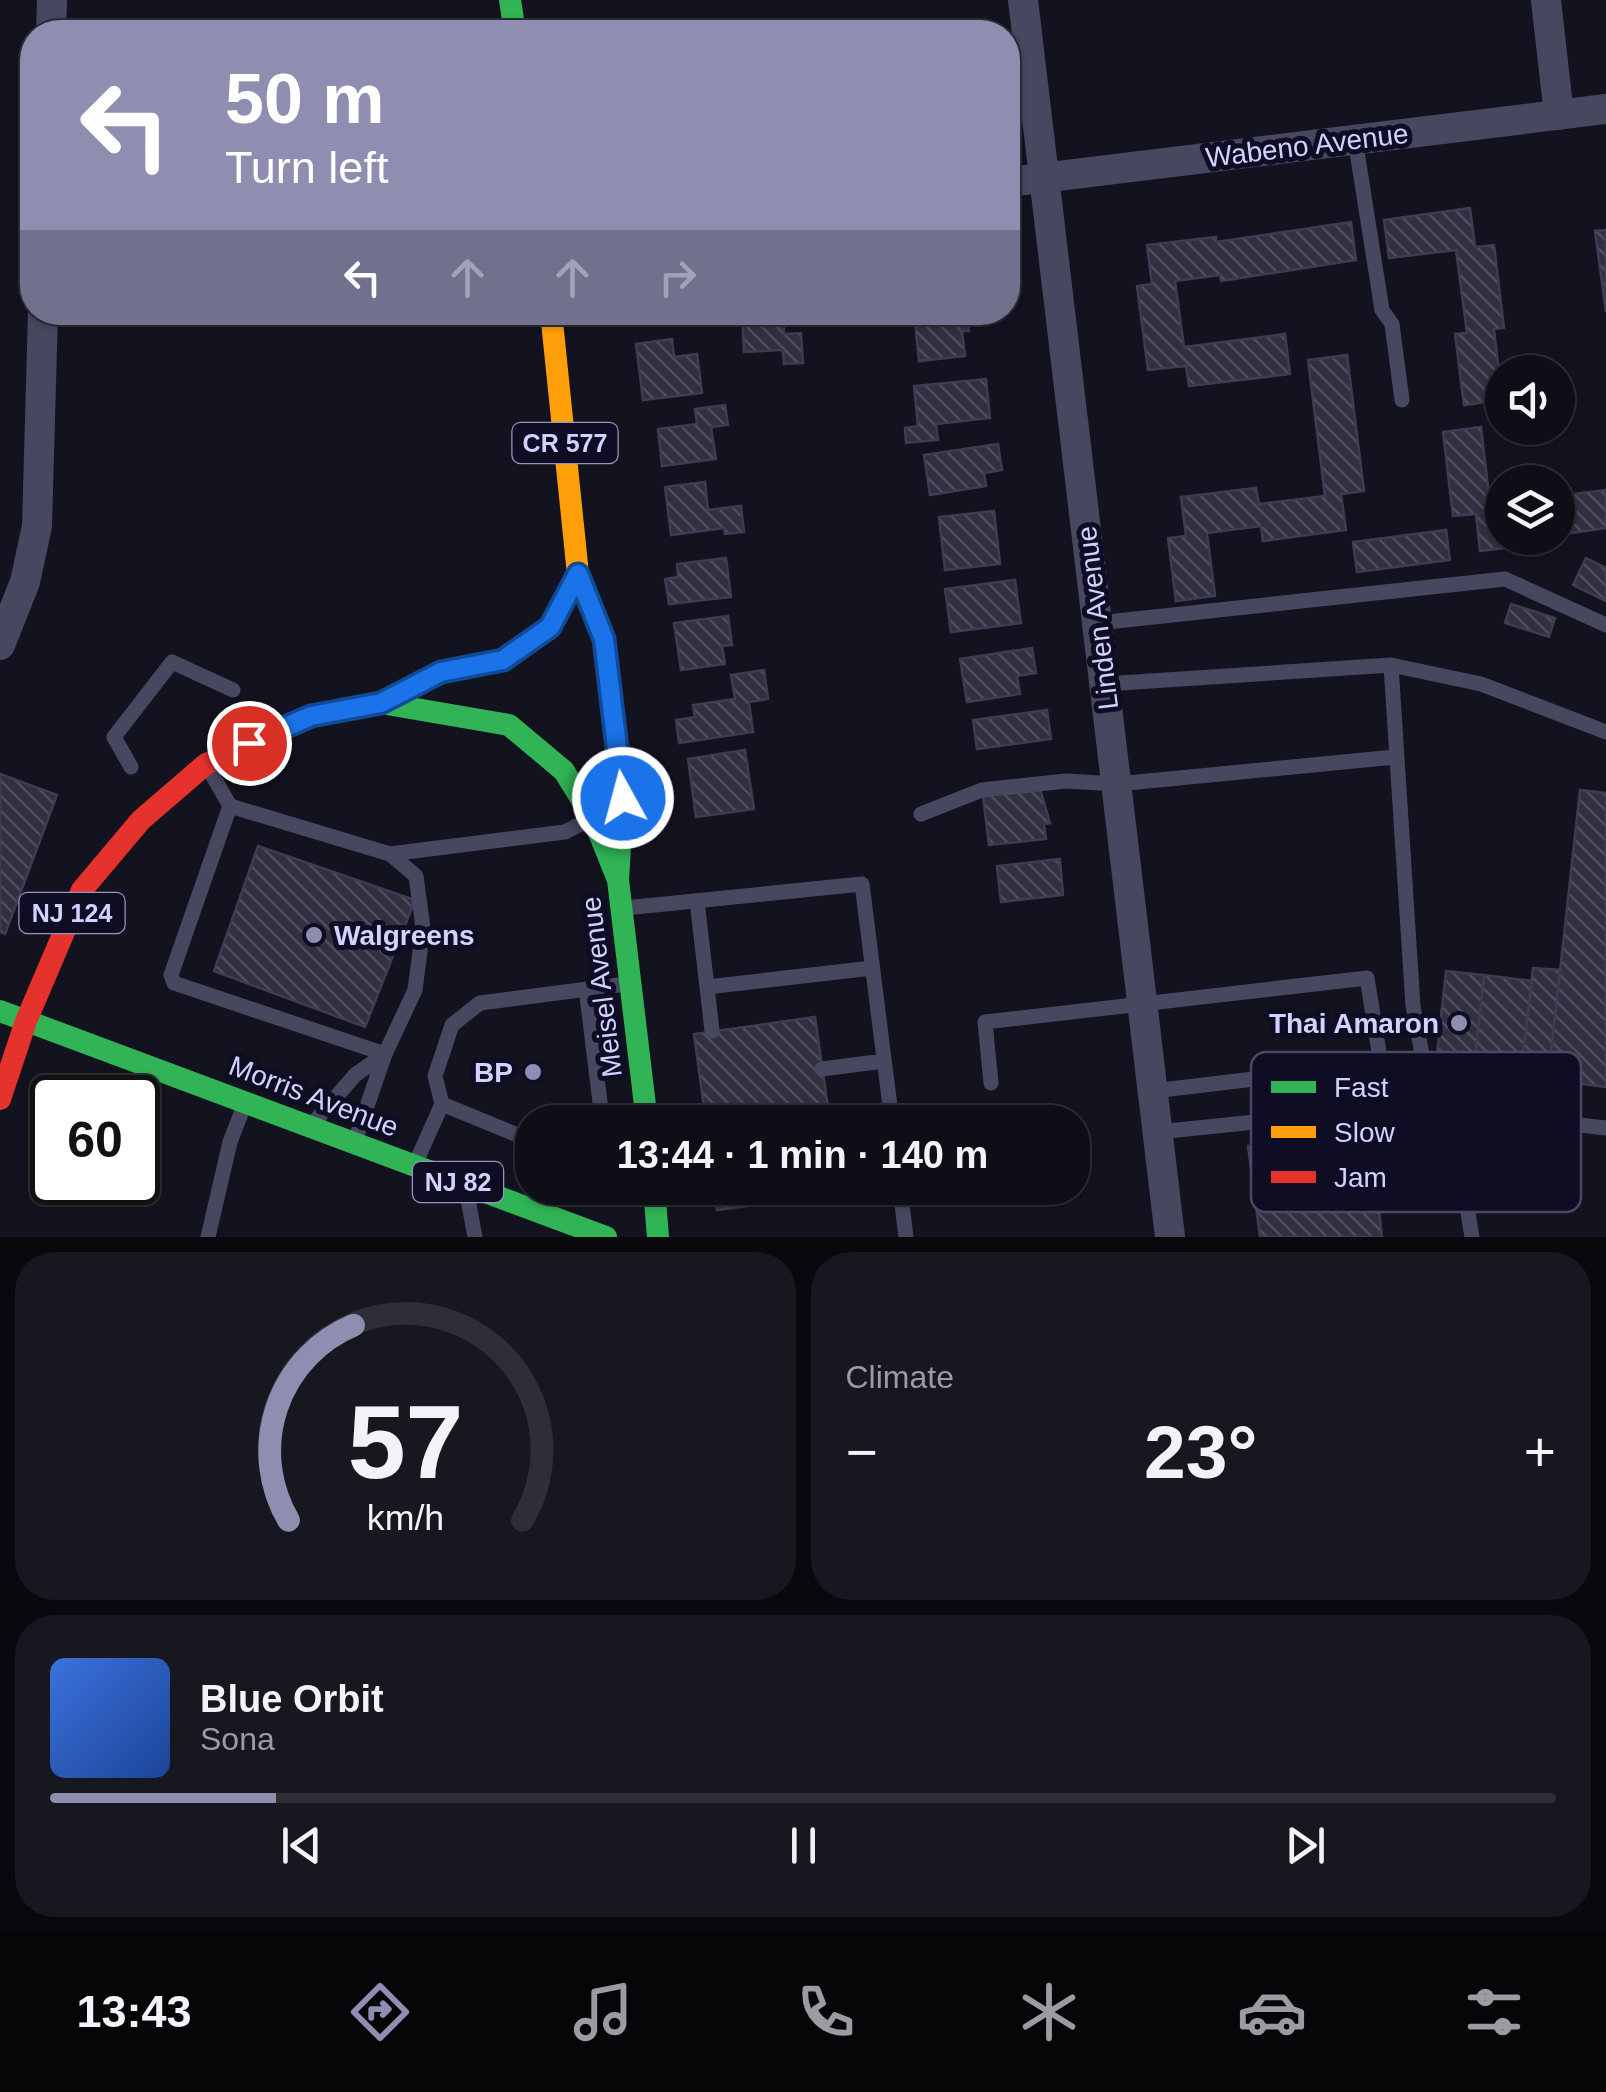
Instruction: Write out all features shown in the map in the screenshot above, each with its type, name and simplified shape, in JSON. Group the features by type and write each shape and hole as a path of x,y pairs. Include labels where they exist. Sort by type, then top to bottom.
{"main road":[{"name":"Meisel Avenue","path":"552,325 578,574 604,639 623,798 618,880 645,1105"},
{"path":"381,703 441,672 503,660 550,627 578,574"},
{"name":"NJ 124","path":"0,1099 26,1021 82,890 140,820 206,764 311,716 381,703 509,726 564,772 593,818 618,880"},
{"name":"Morris Avenue","path":"0,1011 466,1185 524,1200 606,1237"},
{"path":"655,1205 658,1237"}],"street":[{"name":"Linden Avenue","path":"1023,0 1170,1237"},
{"path":"1546,0 1559,115"},
{"name":"Wabeno Avenue","path":"1020,181 1606,109"},
{"path":"0,645 24,582 37,526 43,325"}],"lane":[{"path":"1356,140 1382,310 1392,324 1402,400"},
{"path":"1098,622 1504,580 1606,626"},
{"path":"131,767 114,737 172,662 232,690"},
{"path":"1106,684 1391,665 1481,684 1606,732"},
{"path":"1391,665 1419,1052"},
{"path":"920,814 982,790 1066,781 1117,784 1395,757"},
{"path":"206,764 230,806 390,854 416,876 423,928 415,990 385,1054 354,1143"},
{"path":"230,806 170,975 174,983 385,1054"},
{"path":"390,854 566,832 593,818"},
{"path":"621,909 862,884 890,1105"},
{"path":"697,902 712,1031"},
{"path":"707,987 872,968"},
{"path":"991,1083 985,1022 1367,978 1379,1052"},
{"path":"415,1166 442,1104 435,1076 452,1025 480,1003 630,984"},
{"path":"586,989 595,1105"},
{"path":"311,1126 355,1075 385,1054"},
{"path":"822,1069 884,1061"},
{"path":"1153,1091 1251,1079"},
{"path":"208,1237 230,1142 245,1102"},
{"path":"442,1104 515,1134"},
{"path":"1158,1132 1251,1122"},
{"path":"1581,1125 1606,1128"},
{"path":"466,1185 476,1237"},
{"path":"902,1205 906,1237"},
{"path":"1468,1212 1472,1237"},
{"path":"540,1237 562,1220"}],"building":[{"path":"1470,208 1475,247 1494,245 1504,328 1494,329 1497,355 1485,355 1485,402 1464,405 1455,334 1467,333 1456,250 1389,258 1384,220"},
{"path":"1351,222 1356,260 1221,281 1220,275 1175,281 1184,347 1285,334 1290,374 1189,386 1186,366 1148,370 1137,286 1152,284 1147,245 1216,237 1216,242"},
{"path":"1606,230 1606,312 1595,231"},
{"path":"743,325 784,325 784,334 801,333 803,363 784,364 783,350 744,352"},
{"path":"915,325 968,325 969,331 962,331 965,356 919,361"},
{"path":"672,339 674,357 697,354 702,393 643,400 636,344"},
{"path":"1347,355 1364,491 1341,494 1346,530 1263,541 1261,526 1207,533 1215,596 1176,601 1168,538 1186,536 1181,497 1256,488 1259,504 1325,496 1308,360"},
{"path":"986,379 990,418 936,424 938,440 906,443 905,428 918,426 914,386"},
{"path":"725,405 728,425 711,427 716,459 662,466 658,429 697,424 695,409"},
{"path":"1481,427 1485,465 1485,550 1480,551 1476,514 1453,516 1443,432"},
{"path":"998,444 1002,470 984,473 986,486 930,495 924,455"},
{"path":"705,482 708,510 741,506 744,532 725,534 724,528 671,535 665,487"},
{"path":"1606,490 1606,528 1575,533 1575,494"},
{"path":"994,511 1000,564 945,570 939,517"},
{"path":"1446,530 1450,560 1357,572 1353,542"},
{"path":"726,558 731,597 669,604 665,579 678,577 677,564"},
{"path":"1586,558 1606,568 1606,601 1573,585"},
{"path":"1015,580 1021,623 951,632 945,589"},
{"path":"1511,604 1555,618 1549,637 1505,623"},
{"path":"728,616 732,645 722,646 725,664 681,670 674,623"},
{"path":"1032,648 1036,673 1017,676 1020,694 967,702 960,659"},
{"path":"764,670 768,699 749,702 753,732 679,743 676,720 695,717 693,705 735,699 731,675"},
{"path":"1047,710 1051,739 977,749 973,720"},
{"path":"745,750 754,809 696,817 688,759"},
{"path":"0,774 57,795 5,934 0,932"},
{"path":"1040,789 1050,823 1044,824 1046,839 989,845 983,796"},
{"path":"1580,790 1606,793 1606,1087 1581,1084 1581,1052 1551,1052"},
{"name":"Walgreens","path":"258,846 415,900 365,1027 214,971"},
{"path":"1060,859 1063,895 1001,902 997,866"},
{"path":"1533,968 1560,970 1551,1052 1523,1052"},
{"name":"Thai Amaron","path":"1446,971 1484,975 1476,1052 1437,1052"},
{"path":"1484,975 1532,981 1523,1052 1476,1052"},
{"path":"815,1017 828,1105 704,1105 694,1034"},
{"path":"716,1205 755,1205 717,1210"},
{"path":"1257,1212 1379,1212 1382,1237 1260,1237"}],"traffic: fast":[{"path":"510,0 513,20"},
{"path":"315,715 381,703 509,725 564,771 593,818 618,880"},
{"path":"612,709 623,799 618,880 645,1105"},
{"path":"0,1011 606,1237"},
{"path":"655,1205 658,1237"}],"traffic: slow":[{"path":"552,325 578,574 604,639 612,709"},
{"path":"381,703 441,672 503,660 550,627 578,574"}],"traffic: jam":[{"path":"0,1099 26,1021 82,890 141,820 206,764 315,715"}],"place":[{"name":"Walgreens","path":"314,935"},
{"name":"Thai Amaron","path":"1459,1023"},
{"name":"BP","path":"533,1072"}],"route":[{"path":"249,743 311,716 381,703 441,672 503,660 550,627 578,574 604,639 623,798"}]}
